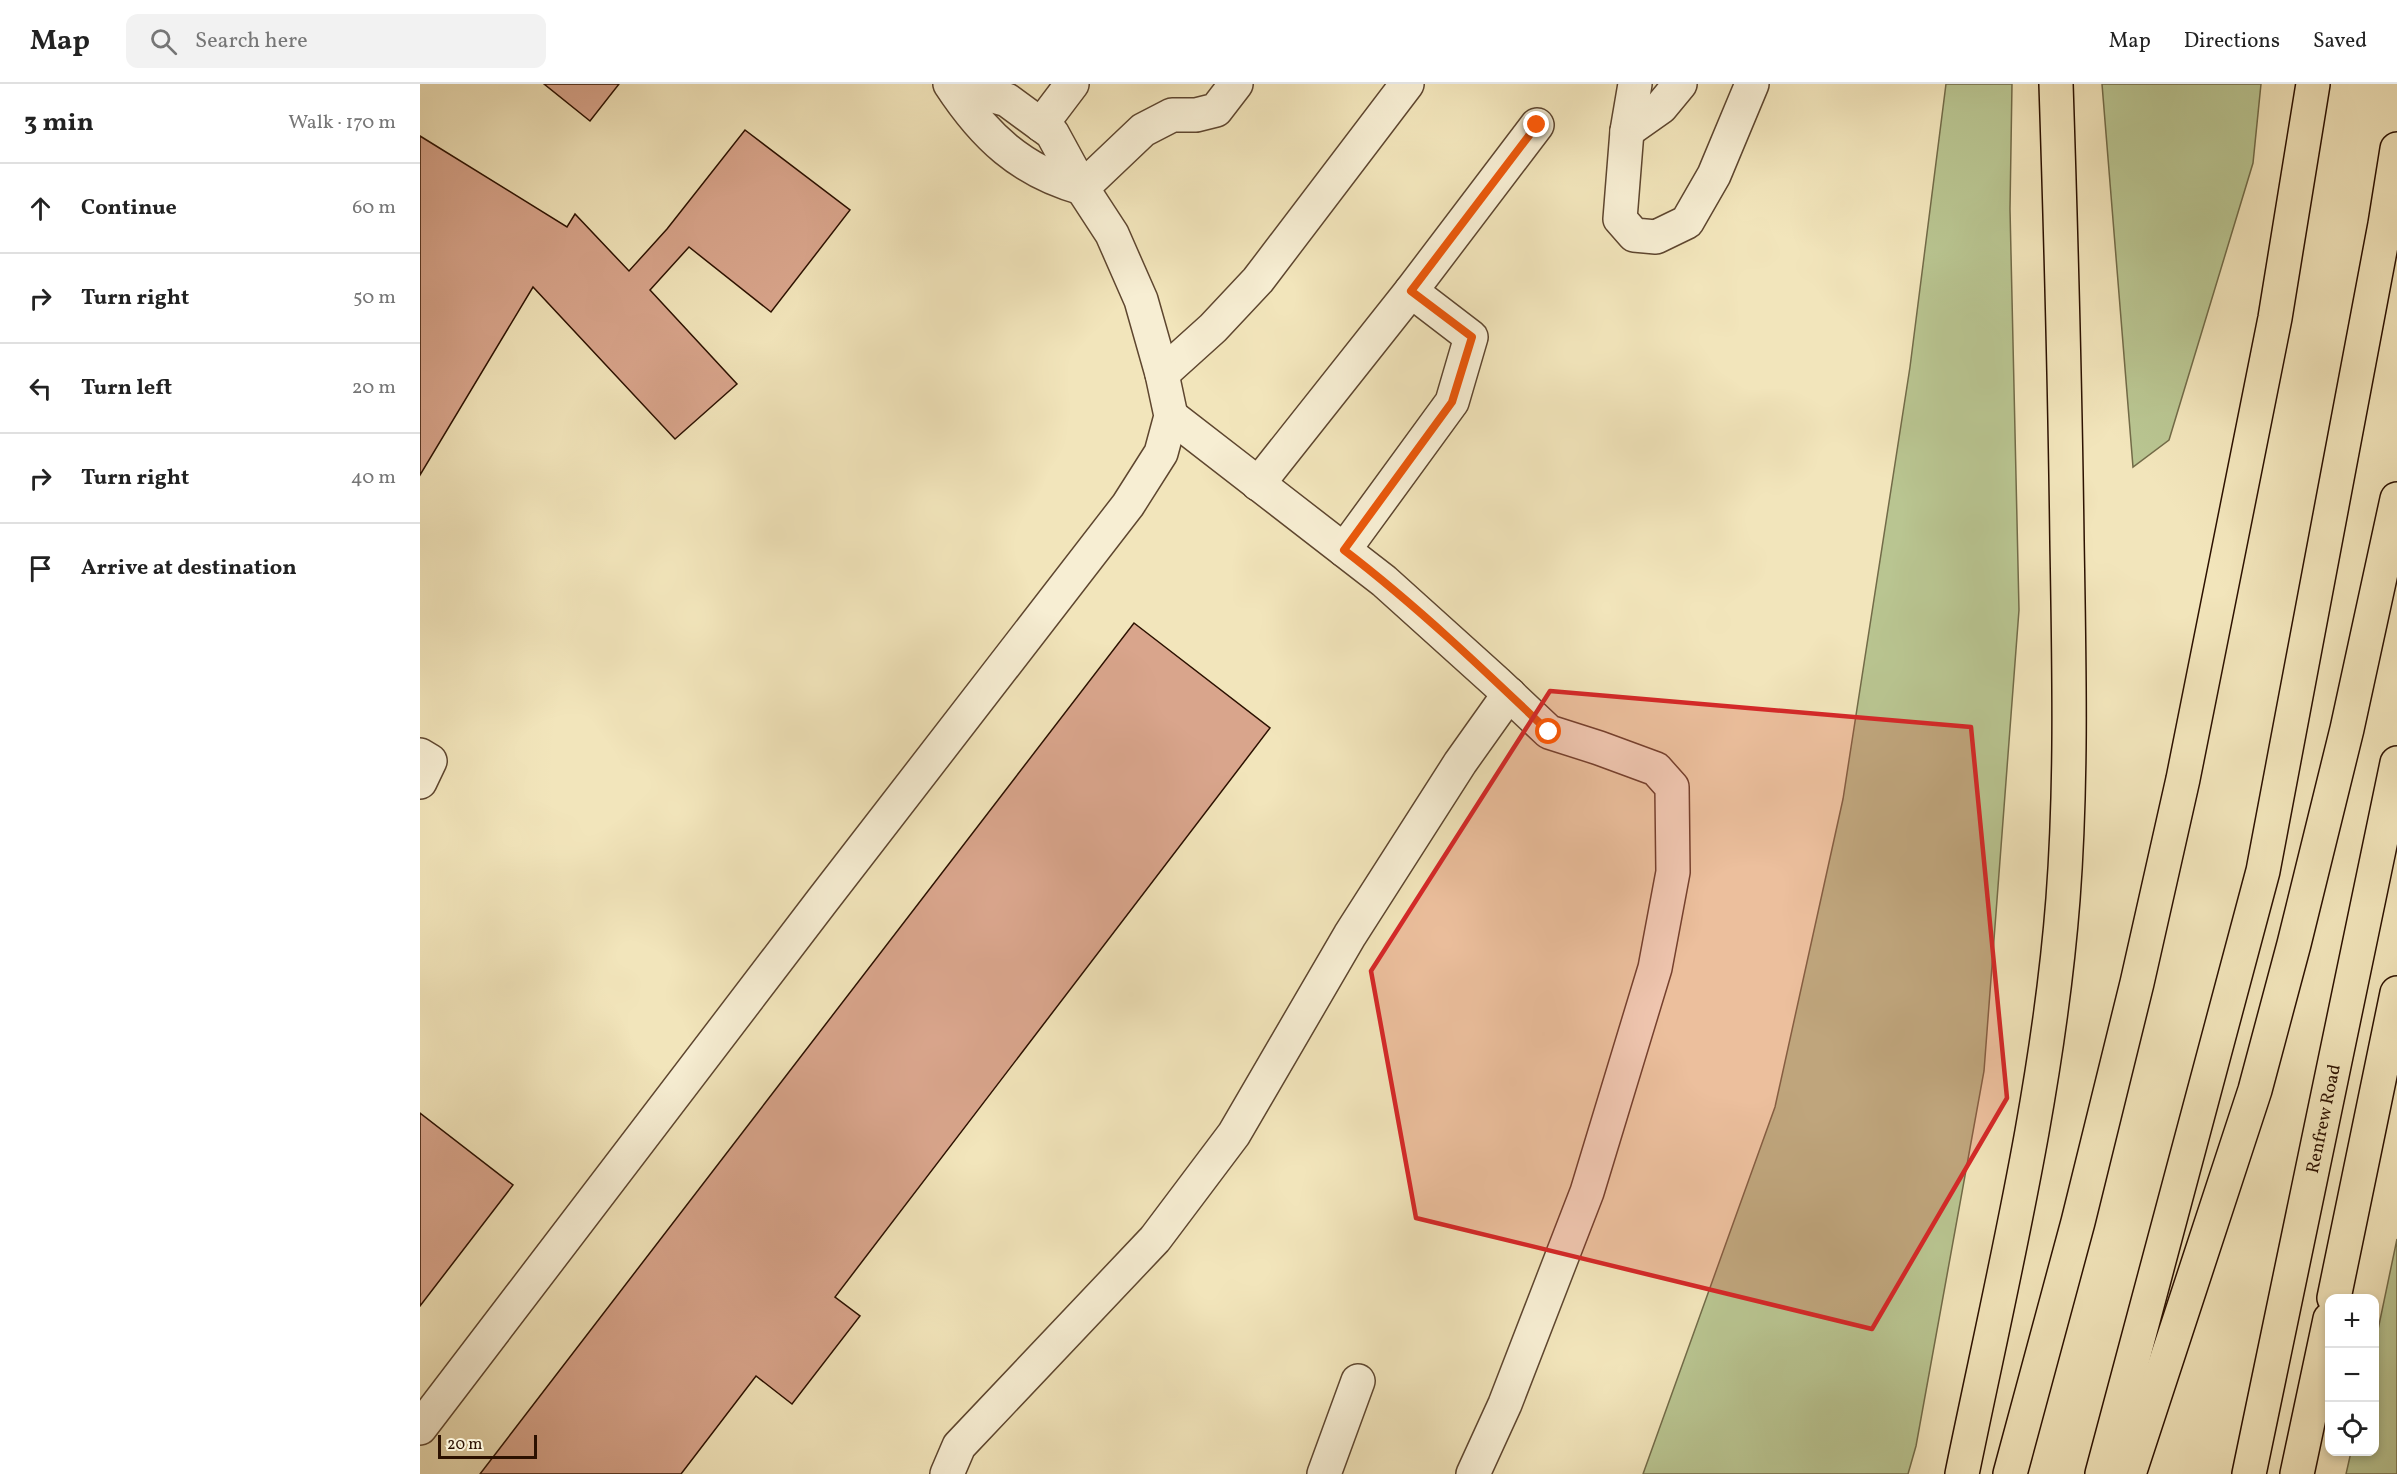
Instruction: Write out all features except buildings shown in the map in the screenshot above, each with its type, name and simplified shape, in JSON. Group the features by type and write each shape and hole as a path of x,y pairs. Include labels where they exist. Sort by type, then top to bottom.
{"main road":[{"path":"1962,1474 2032,1125 2052,999 2063,899 2068,795 2068,612 2056,84"},
{"path":"2010,1474 2084,1199 2137,983 2183,779 2275,318 2313,84"},
{"path":"2102,1474 2263,871 2385,224 2397,149"},
{"path":"2129,1474 2255,1090 2347,729 2397,499"},
{"name":"Renfrew Road","path":"2249,1474 2397,764"},
{"path":"2335,1294 2397,993"},
{"path":"2297,1474 2325,1342"}],"lane":[{"path":"420,1428 1128,505 1161,453 1171,416 1162,374 1140,300 1112,234 1082,188 1052,133 1007,100 950,84"},
{"path":"950,84 967,110 985,130 1029,167 1053,180 1082,188"},
{"path":"1041,125 1072,84"},
{"path":"1082,188 1143,130 1172,115 1196,115 1216,110 1236,84"},
{"path":"1162,374 1213,328 1258,280 1407,84"},
{"path":"1635,84 1627,131 1620,219 1634,234 1656,237 1687,222 1714,175 1752,84"},
{"path":"1627,131 1661,107 1680,84"},
{"path":"1258,484 1411,291 1537,125"},
{"path":"1344,550 1452,402 1472,337 1411,291"},
{"path":"1171,416 1384,581 1549,732 1656,769 1672,787 1673,872 1654,968 1587,1192 1505,1404 1473,1474"},
{"path":"947,1474 959,1446 1155,1239 1234,1134 1350,935 1460,763 1509,694"},
{"path":"420,755 430,760 420,782"},
{"path":"1324,1474 1358,1381"}],"highlighted area":[{"path":"1550,691 1971,727 2007,1098 1872,1329 1416,1218 1371,971"}],"green space":[{"path":"1946,84 2012,84 2010,209 2019,610 1984,1071 1916,1446 1908,1474 1643,1474 1775,1107 1843,799 1910,367"},
{"path":"2102,84 2261,84 2253,163 2169,440 2133,467"},
{"path":"2397,1239 2397,1474 2346,1474 2350,1456 2379,1456 2379,1325"}],"route":[{"path":"1537,125 1411,291 1472,337 1452,402 1344,550 1384,581 1451,640 1549,732"}]}
